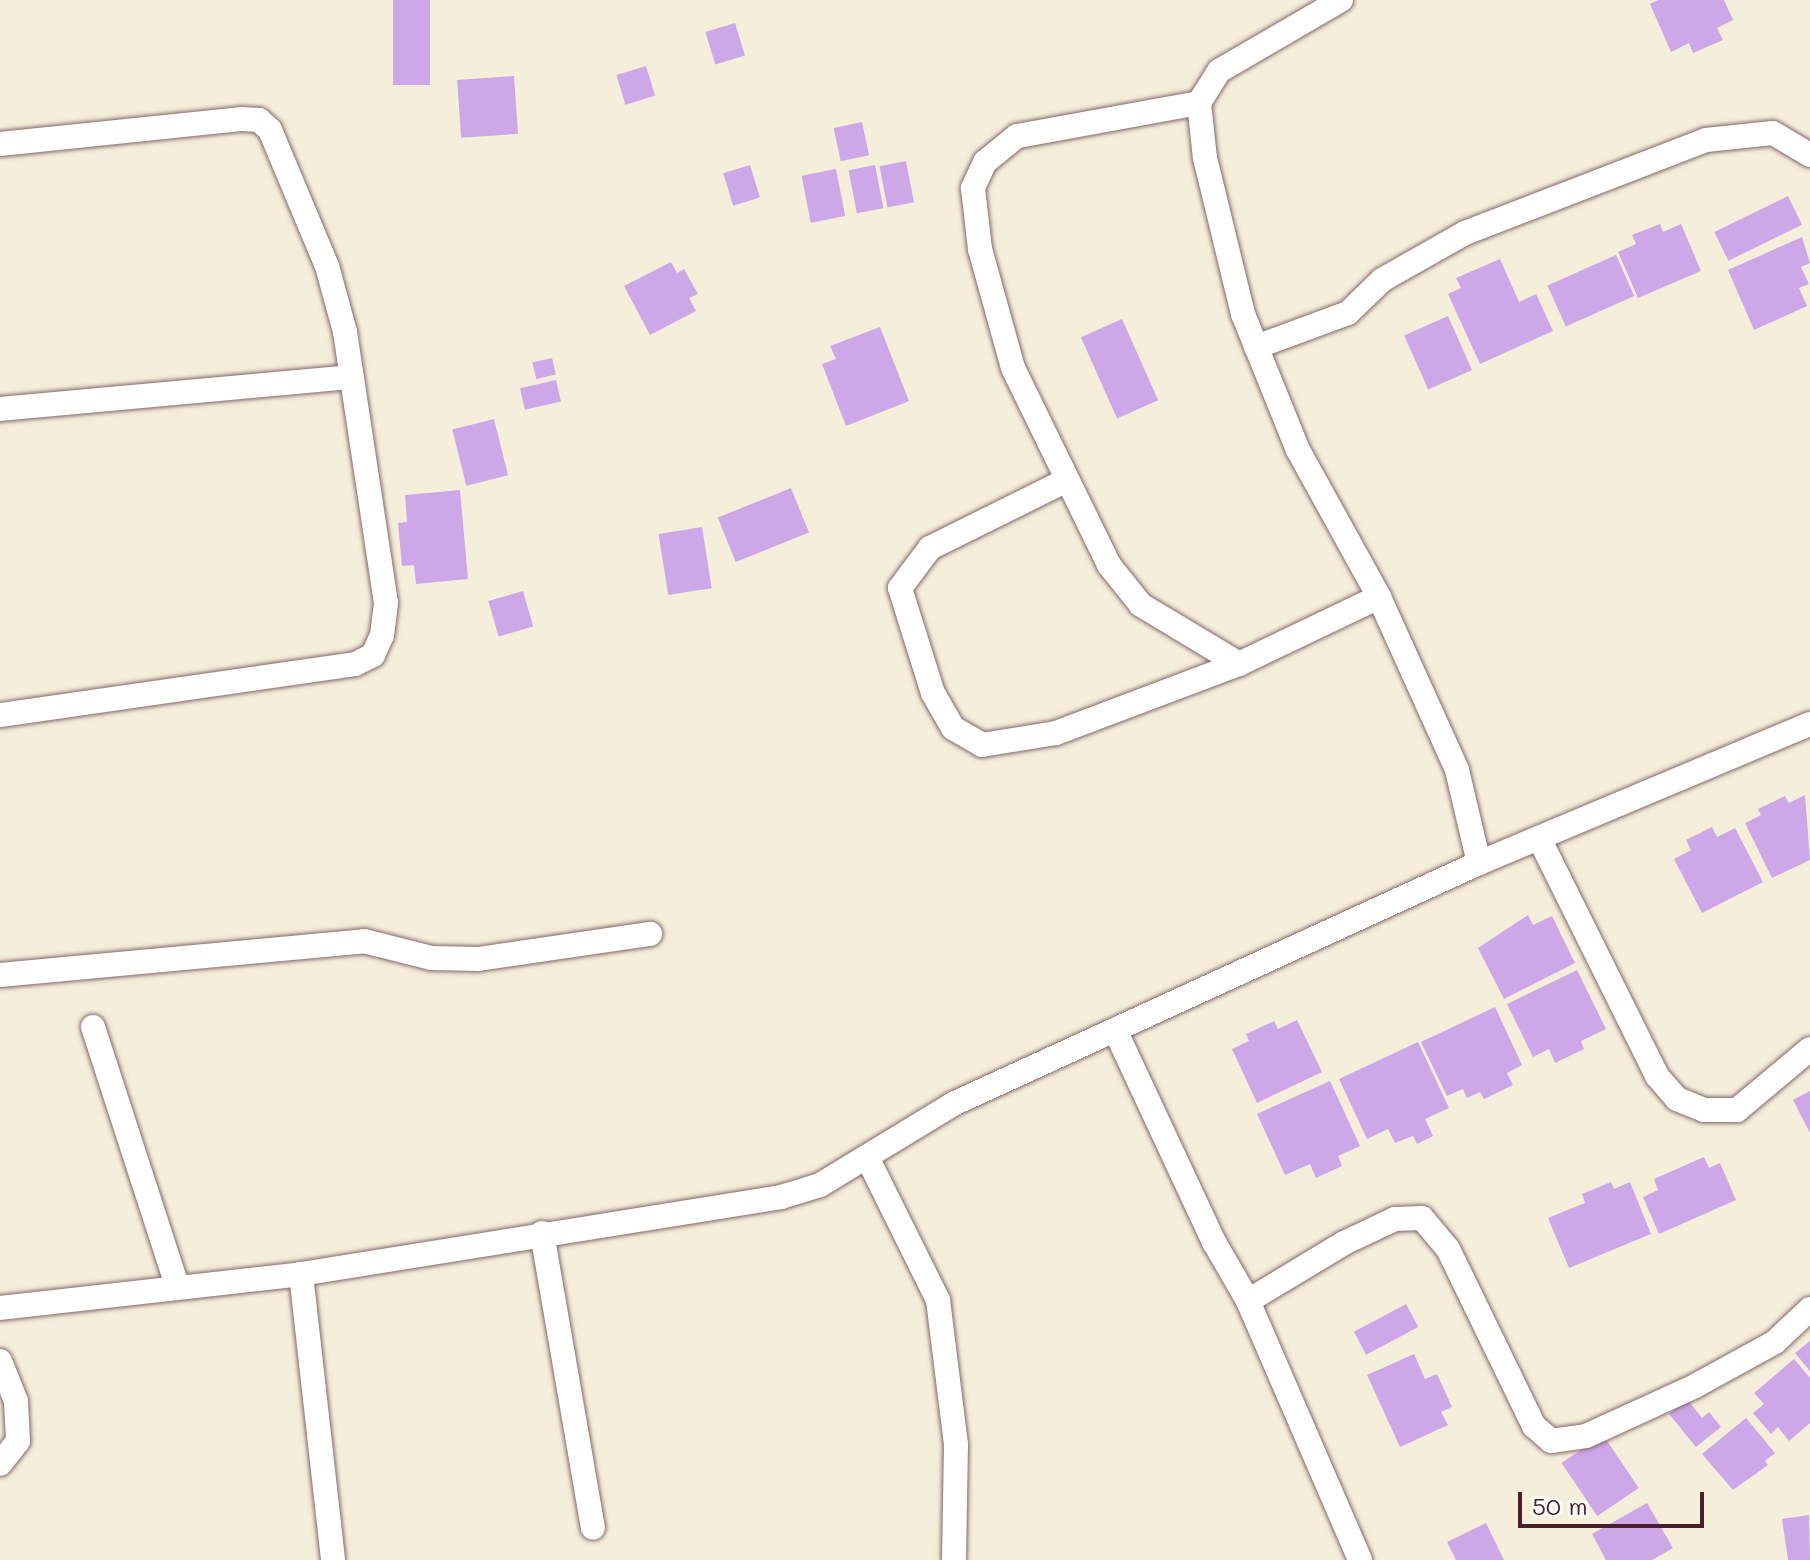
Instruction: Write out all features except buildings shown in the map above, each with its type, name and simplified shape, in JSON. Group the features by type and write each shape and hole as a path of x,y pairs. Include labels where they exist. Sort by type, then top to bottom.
{"street":[{"path":"1341,0 1219,71 1199,103 1205,158 1243,314 1298,450 1379,597 1457,770 1479,863"},
{"path":"1199,103 1017,136 985,162 973,188 980,249 1013,368 1124,588 1141,605 1239,664"},
{"path":"0,144 63,134 259,120 270,130 300,193 327,266 352,377 386,603 382,635 373,655 355,664 0,715"},
{"path":"1256,347 1348,313 1382,280 1465,233 1706,140 1773,133 1810,155"},
{"path":"0,409 352,377"},
{"path":"1067,480 930,548 900,588 933,693 953,728 982,745 1007,745 1056,733 1239,664 1379,597"},
{"path":"0,1308 301,1274 781,1197 820,1185 953,1104 1116,1032 1479,863 1810,724"},
{"path":"1539,838 1657,1076 1677,1099 1704,1110 1737,1110 1810,1049"},
{"path":"0,975 364,941 431,958 478,959 650,934"},
{"path":"93,1027 177,1286"},
{"path":"1116,1032 1214,1242 1248,1301 1360,1560"},
{"path":"867,1157 938,1300 956,1445 954,1560"},
{"path":"1248,1301 1357,1237 1395,1219 1422,1218 1448,1249 1534,1426 1551,1441 1586,1436 1695,1386 1775,1342 1810,1309"},
{"path":"542,1233 593,1528"},
{"path":"301,1274 333,1560"},
{"path":"0,1361 16,1401 18,1441 0,1464"}]}
